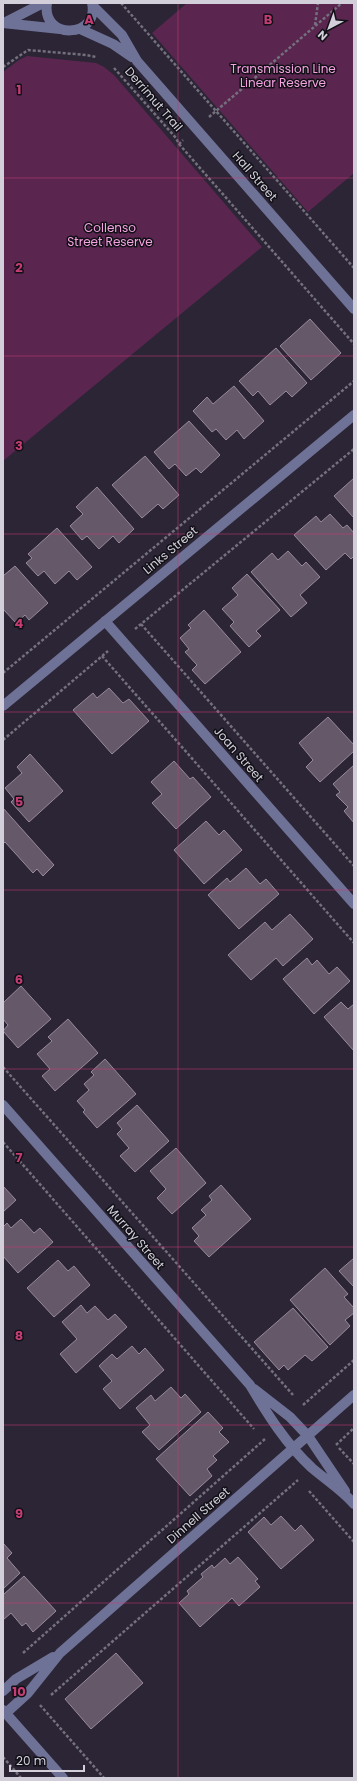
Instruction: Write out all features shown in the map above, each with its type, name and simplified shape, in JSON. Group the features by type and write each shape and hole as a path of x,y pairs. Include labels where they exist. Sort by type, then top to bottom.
{"street":[{"path":"4,22 43,3"},
{"path":"47,3 50,20 54,26 60,29"},
{"path":"4,22 67,31 80,29 90,20 92,5"},
{"name":"Hall Street","path":"92,5 122,35 137,61 354,309"},
{"name":"Hall Street","path":"80,29 114,44 137,61"},
{"name":"Links Street","path":"3,706 354,415"},
{"name":"Joan Street","path":"105,621 354,904"},
{"name":"Murray Street","path":"3,1106 250,1385 290,1416 308,1436 352,1502"},
{"name":"Murray Street","path":"250,1385 276,1429 293,1449 312,1468 352,1502"},
{"name":"Dinnell Street","path":"5,1712 28,1693 60,1653 354,1395"},
{"name":"Dinnell Street","path":"3,1691 16,1679 60,1653"},
{"path":"5,1712 63,1778"}],"path":[{"path":"121,3 354,268"},
{"path":"315,26 318,3"},
{"name":"Derrimut Trail","path":"109,64 176,138 179,144 342,3"},
{"path":"3,67 28,50 86,55 98,58"},
{"path":"179,144 354,344"},
{"path":"3,673 354,381"},
{"path":"3,740 102,656 354,449"},
{"path":"141,624 354,866"},
{"path":"102,656 354,943"},
{"path":"3,1067 354,1464"},
{"path":"3,1142 258,1434"},
{"path":"264,1440 304,1485"},
{"path":"309,1490 354,1542"},
{"path":"40,1705 104,1778"},
{"path":"3,1758 21,1778"}],"green space":[{"name":"Transmission Line Linear Reserve","path":"187,3 354,3 354,173 308,212 152,33"},
{"name":"Collenso Street Reserve","path":"27,56 96,63 114,75 262,247 3,461 3,72"}],"building":[{"path":"310,319 341,353 311,380 280,346"},
{"path":"276,348 307,383 292,397 286,391 270,405 258,391 253,396 239,381"},
{"path":"234,386 264,421 244,439 237,430 226,440 216,429 212,432 193,411 207,397 213,404"},
{"path":"189,421 220,455 201,473 196,468 186,476 175,464 169,469 154,452"},
{"path":"145,456 179,495 163,509 158,504 142,518 112,485"},
{"path":"354,478 354,518 334,496"},
{"path":"97,487 134,529 119,543 113,536 99,549 87,536 82,540 70,526 83,514 76,507"},
{"path":"330,514 343,528 347,525 354,533 354,556 351,559 345,553 326,570 294,535 316,516 321,522"},
{"path":"57,528 92,567 77,580 69,571 55,584 44,571 38,576 26,563 32,558 28,554"},
{"path":"288,551 302,566 306,562 320,577 300,595 307,603 291,617 251,572 272,553 278,560"},
{"path":"15,566 48,603 29,620 25,615 16,623 3,609 3,576"},
{"path":"247,574 280,610 256,631 261,636 249,647 230,626 234,622 222,609 238,595 232,588"},
{"path":"204,610 241,652 205,684 192,670 197,665 185,652 189,649 180,638 191,628 188,625"},
{"path":"109,688 123,703 129,699 149,721 112,754 73,710 93,693 97,698"},
{"path":"328,717 354,745 354,751 320,782 306,767 313,760 299,743"},
{"path":"30,754 63,791 29,822 11,802 14,799 5,788 22,773 17,767"},
{"path":"174,761 190,779 193,777 211,797 176,829 152,803 162,794 151,782"},
{"path":"354,765 354,823 344,811 348,807 336,795 340,792 333,784"},
{"path":"3,808 54,865 43,876 37,869 33,873 5,842 3,844"},
{"path":"206,821 219,835 224,830 242,850 204,884 174,850"},
{"path":"246,868 260,884 266,879 279,894 239,929 208,895 227,878 230,882"},
{"path":"290,914 313,939 283,966 276,958 251,980 228,955 265,922 272,930"},
{"path":"307,958 312,965 317,960 329,974 337,967 350,981 314,1014 283,979"},
{"path":"21,986 51,1019 18,1048 3,1031 8,1025 3,1019 3,1003"},
{"path":"341,1002 348,1009 354,1004 354,1051 324,1017"},
{"path":"68,1019 98,1053 55,1091 42,1076 50,1069 37,1054 52,1041 48,1037"},
{"path":"105,1059 136,1094 97,1128 83,1112 85,1110 77,1101 89,1090 84,1084 94,1075 91,1072"},
{"path":"137,1105 169,1141 135,1172 120,1156 129,1148 117,1134 122,1129 117,1123"},
{"path":"176,1148 206,1183 172,1214 157,1198 166,1189 150,1171"},
{"path":"221,1185 251,1219 209,1257 194,1241 199,1236 192,1228 206,1215 201,1210 212,1200 209,1196"},
{"path":"3,1186 16,1200 3,1212"},
{"path":"21,1219 34,1233 40,1228 53,1242 18,1273 3,1256 3,1227 7,1223 11,1228"},
{"path":"354,1258 354,1287 339,1271"},
{"path":"58,1260 68,1271 74,1266 90,1285 54,1317 27,1288"},
{"path":"325,1268 348,1294 344,1297 354,1308 354,1313 345,1320 350,1326 330,1345 290,1300"},
{"path":"81,1305 87,1313 95,1306 108,1320 115,1314 127,1327 76,1373 60,1354 77,1339 62,1322"},
{"path":"293,1308 328,1347 312,1361 305,1355 288,1370 284,1365 279,1370 254,1342"},
{"path":"132,1346 139,1354 145,1348 164,1370 120,1409 103,1389 112,1381 99,1366 112,1354 117,1359"},
{"path":"171,1387 181,1398 185,1394 201,1412 159,1450 142,1432 150,1425 136,1408 151,1395 155,1401"},
{"path":"208,1412 223,1428 219,1432 229,1442 213,1456 217,1460 207,1469 212,1476 190,1496 156,1459"},
{"path":"281,1516 295,1531 301,1525 314,1540 281,1569 248,1532 264,1517 271,1525"},
{"path":"3,1543 12,1553 7,1558 20,1573 3,1589"},
{"path":"238,1557 258,1579 255,1581 260,1587 239,1606 232,1598 200,1627 179,1603 189,1594 187,1591 203,1577 201,1574 212,1565 214,1568 225,1558 230,1564"},
{"path":"24,1576 56,1611 33,1632 26,1623 22,1626 11,1613 3,1620 3,1595"},
{"path":"116,1653 143,1683 91,1729 65,1699"}]}
